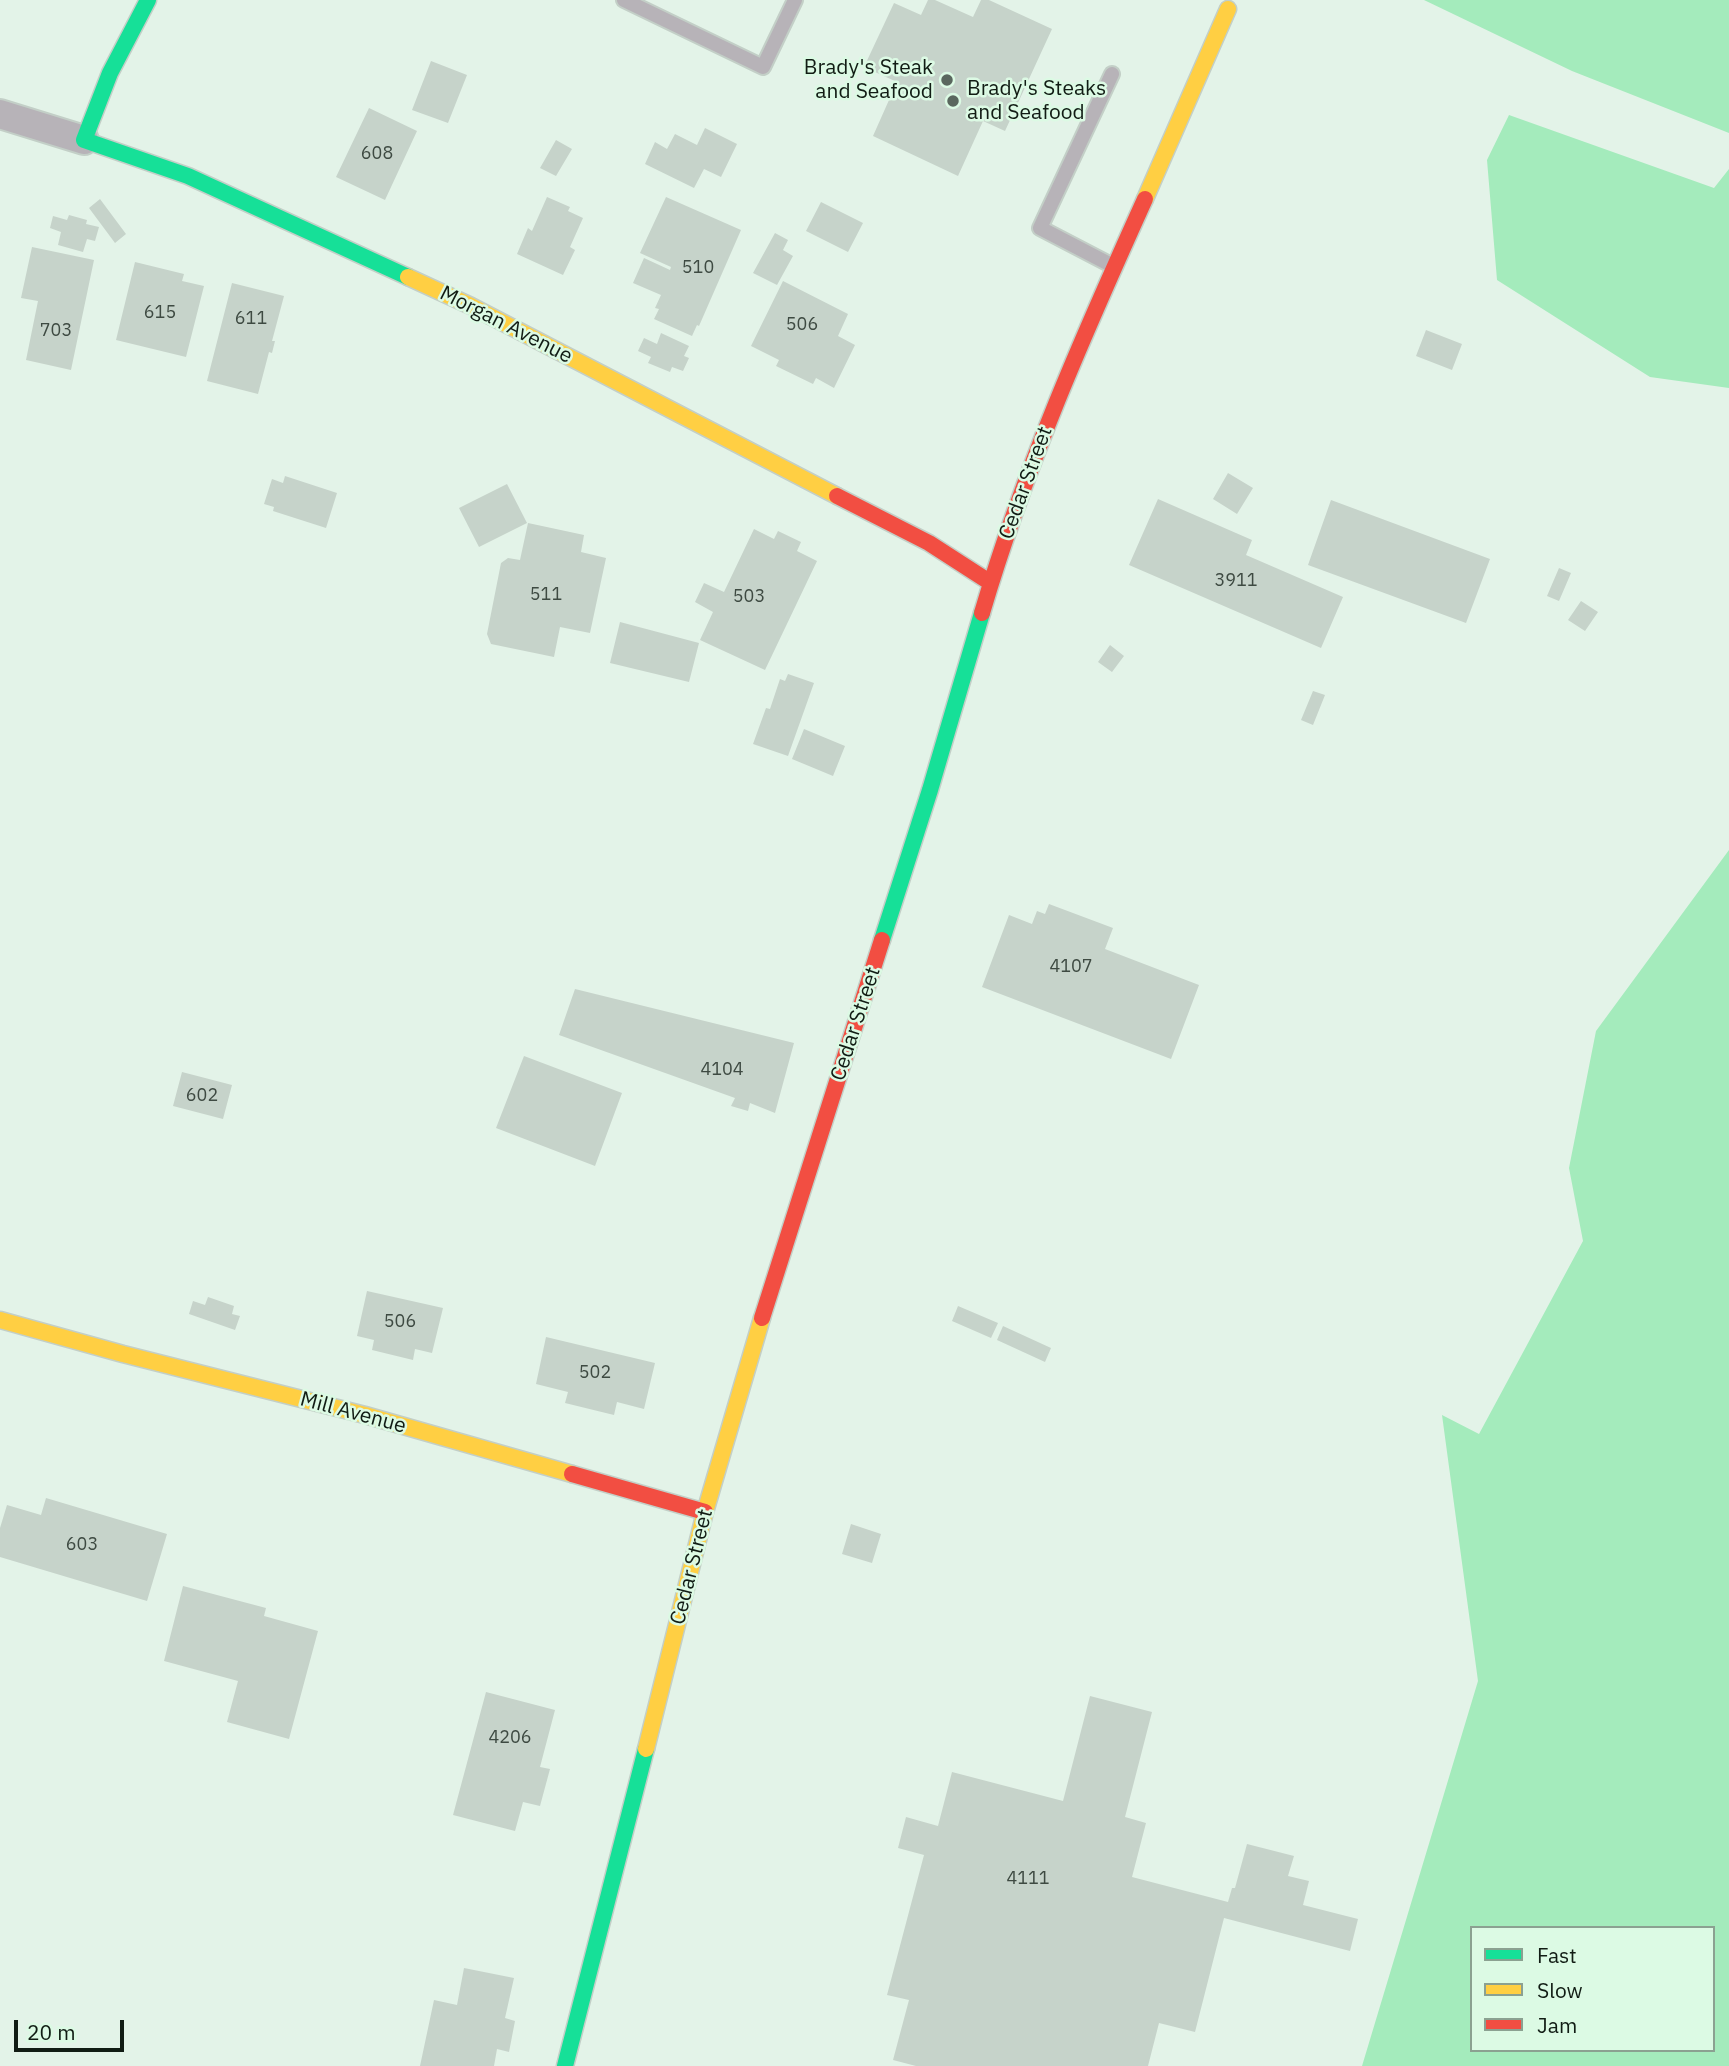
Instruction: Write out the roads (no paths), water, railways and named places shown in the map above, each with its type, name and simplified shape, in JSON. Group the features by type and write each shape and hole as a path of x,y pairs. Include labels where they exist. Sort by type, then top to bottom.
{"street":[{"path":"84,140 110,73 148,0"},
{"name":"Cedar Street","path":"565,2066 705,1512 760,1326 926,803 991,583 1049,419 1228,9"},
{"name":"Morgan Avenue","path":"0,114 188,176 471,306 929,542 991,583"},
{"name":"Mill Avenue","path":"0,1320 365,1415 705,1512"}],"lane":[{"path":"624,0 762,67 795,0"},
{"path":"1112,74 1040,228 1114,267"}],"place":[{"name":"Brady's Steak and Seafood","path":"947,80"},
{"name":"Brady's Steaks and Seafood","path":"953,101"}]}
